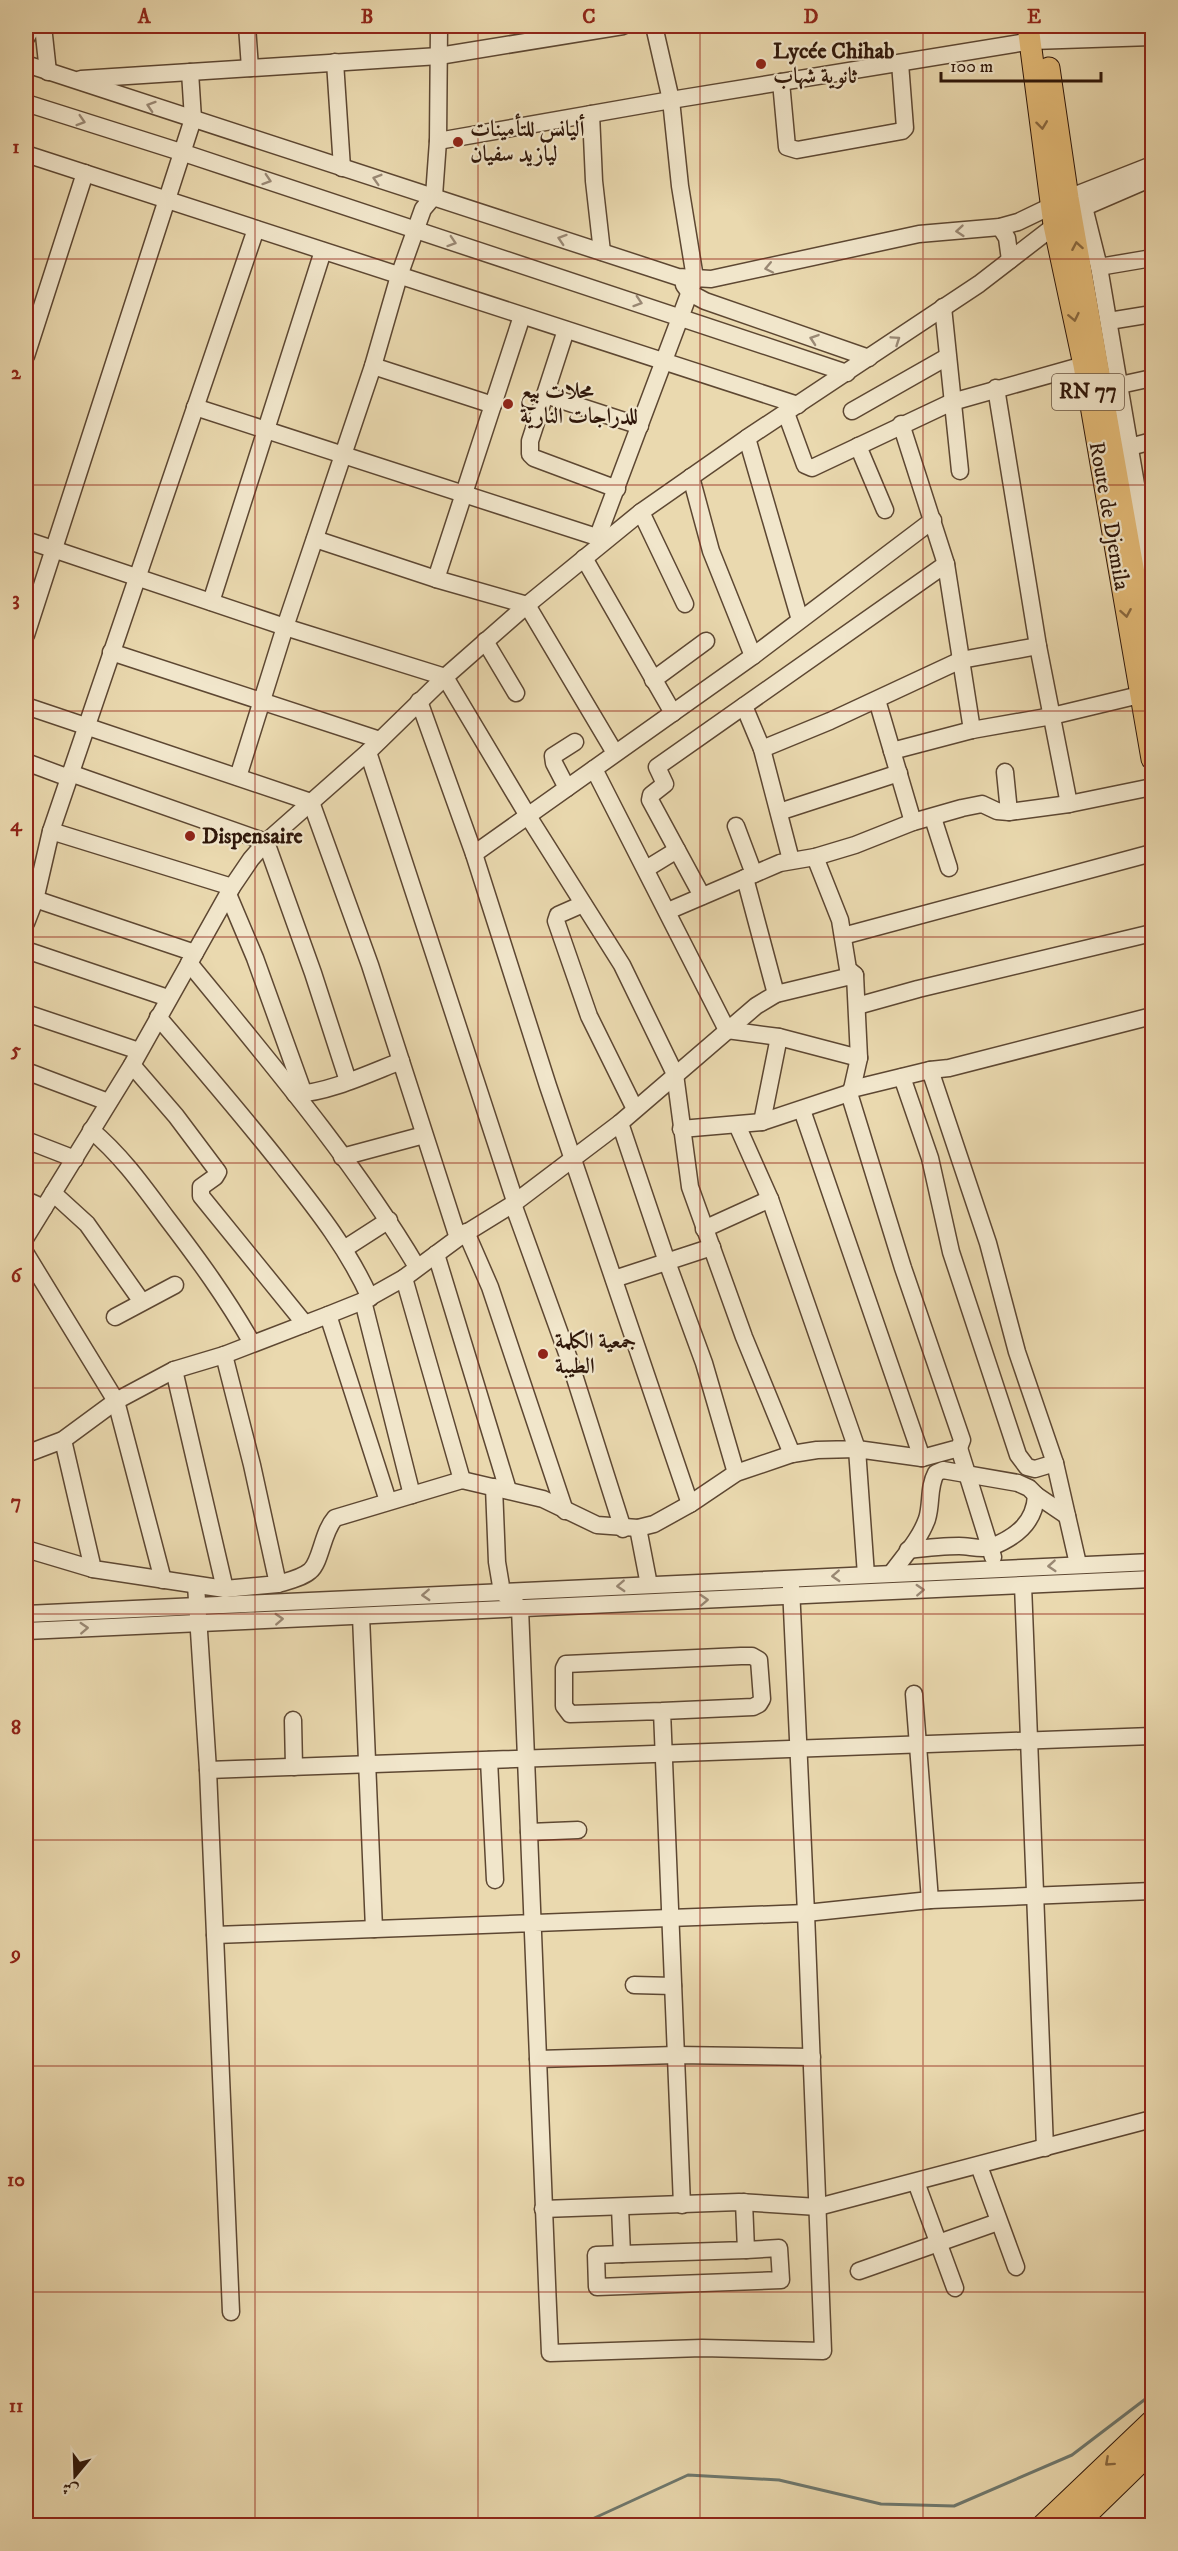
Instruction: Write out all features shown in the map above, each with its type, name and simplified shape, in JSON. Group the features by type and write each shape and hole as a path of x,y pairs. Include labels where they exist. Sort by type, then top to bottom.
{"highway":[{"path":"1044,2526 1152,2423"},
{"path":"1073,2526 1152,2450"}],"main road":[{"path":"1036,33 1066,210 1152,676"},
{"name":"Route de Djemila","path":"1066,210 1084,365 1147,694 1152,759"}],"street":[{"path":"26,38 33,26"},
{"path":"43,26 48,72"},
{"path":"247,26 250,68"},
{"path":"238,777 285,627 373,366 399,276 423,209 434,196 438,141 439,26"},
{"path":"73,80 439,56 623,26"},
{"path":"602,538 616,489 692,286 671,100 654,26"},
{"path":"438,141 900,63 1036,33 1120,33 1152,37"},
{"path":"335,62 342,168"},
{"path":"782,82 787,147 797,150 902,131 905,128 900,63"},
{"path":"26,64 678,277 692,286 705,301 869,358"},
{"path":"26,635 193,119 190,72"},
{"path":"26,103 183,152 682,316 847,373"},
{"path":"591,114 594,181 603,252"},
{"path":"26,154 664,362 792,409"},
{"path":"26,1237 136,1058 230,890 266,842 368,752 419,701 485,641 584,558 602,538 747,438 944,308 1010,260 1066,210 1152,165"},
{"path":"26,352 85,173"},
{"path":"692,286 711,279 919,234 1000,227 1066,210 1152,178"},
{"path":"1066,210 1099,267 1130,447 1146,489 1152,578"},
{"path":"1000,227 1007,238 1010,260"},
{"path":"26,923 30,898 69,775 256,229"},
{"path":"211,602 323,251"},
{"path":"1099,267 1152,258"},
{"path":"944,308 947,357 960,471"},
{"path":"1109,321 1152,314"},
{"path":"436,579 522,316"},
{"path":"566,330 530,441 530,454 616,489"},
{"path":"852,411 947,357"},
{"path":"792,409 805,465 809,468 952,402 1084,365"},
{"path":"373,366 493,405"},
{"path":"1120,385 1152,378"},
{"path":"996,388 1038,646 1069,804"},
{"path":"545,395 640,426"},
{"path":"195,407 602,538"},
{"path":"901,424 946,564 972,730"},
{"path":"747,438 800,620"},
{"path":"1130,447 1152,441"},
{"path":"858,446 885,510"},
{"path":"691,477 711,551 753,656"},
{"path":"641,512 684,604"},
{"path":"474,854 753,656 933,520"},
{"path":"315,539 436,579 527,605 615,753"},
{"path":"26,540 285,627 445,677 528,816 631,980 675,1074 690,1187 744,1337 792,1454"},
{"path":"584,558 673,713"},
{"path":"702,896 650,800 651,795 665,784 657,767 946,564"},
{"path":"485,641 516,693"},
{"path":"653,680 706,641"},
{"path":"762,749 830,722 961,660 1038,646"},
{"path":"111,652 380,740"},
{"path":"892,751 972,730 1052,716 1147,694"},
{"path":"877,700 913,822"},
{"path":"419,701 474,854 573,1158 690,1504"},
{"path":"26,706 311,802"},
{"path":"744,706 762,749 790,860"},
{"path":"567,788 553,759 555,753 575,742"},
{"path":"368,752 514,1203 649,1585"},
{"path":"26,762 266,842"},
{"path":"594,768 727,1030"},
{"path":"1005,772 1009,812"},
{"path":"779,812 899,773"},
{"path":"668,910 790,860 814,857 855,845 913,822 975,805 982,804 998,811 1009,812 1069,804 1152,787"},
{"path":"311,802 370,965 424,1135 462,1235 490,1287 565,1512"},
{"path":"933,818 949,868"},
{"path":"736,826 776,994"},
{"path":"51,831 230,890"},
{"path":"266,842 313,973 348,1081"},
{"path":"646,869 677,850"},
{"path":"843,936 1152,853"},
{"path":"814,857 840,920 848,969 855,975 859,1058 850,1091 903,1268 962,1440 959,1448 997,1569"},
{"path":"230,890 300,1094"},
{"path":"30,898 192,958 300,1094 342,1157 389,1220 417,1267"},
{"path":"583,904 558,915 556,921 589,1016 635,1109"},
{"path":"857,1006 918,989 1152,933"},
{"path":"26,950 168,998"},
{"path":"26,1454 63,1440 116,1401 174,1370 224,1355 328,1316 404,1278 462,1235 514,1203 620,1123 756,1006 776,994 855,975"},
{"path":"26,1013 136,1058 218,1172 201,1187 201,1196 305,1324"},
{"path":"681,1129 762,1122 802,1110 850,1091 1152,1016"},
{"path":"158,1017 233,1104 329,1226 355,1265 366,1299 412,1495"},
{"path":"727,1030 779,1037 859,1058"},
{"path":"762,1122 779,1037"},
{"path":"300,1094 348,1081 401,1061"},
{"path":"930,1070 988,1243 1017,1352 1055,1463 1078,1564"},
{"path":"26,1071 108,1102"},
{"path":"902,1077 930,1158 951,1252 1018,1455 1027,1467 1035,1468 1055,1463"},
{"path":"802,1110 922,1458"},
{"path":"620,1123 704,1363 736,1473"},
{"path":"737,1125 770,1200 857,1449 866,1575"},
{"path":"92,1130 112,1147 224,1294 252,1343"},
{"path":"342,1157 424,1135"},
{"path":"26,1140 75,1159"},
{"path":"26,1200 48,1200 87,1224 142,1302"},
{"path":"704,1229 770,1200"},
{"path":"344,1249 389,1220"},
{"path":"614,1279 712,1247"},
{"path":"26,1254 116,1401 163,1580"},
{"path":"436,1254 501,1488 497,1562 502,1592 520,1608 550,2353 702,2348 823,2350 791,1579"},
{"path":"404,1278 462,1480"},
{"path":"115,1317 175,1285"},
{"path":"328,1316 388,1502"},
{"path":"224,1355 252,1465 278,1584"},
{"path":"174,1370 225,1589"},
{"path":"63,1440 93,1569"},
{"path":"26,1549 93,1569 196,1585 225,1589 278,1584 310,1571 315,1564 327,1527 335,1518 462,1480 543,1499 565,1512 597,1525 630,1528 654,1524 690,1504 736,1473 792,1454 817,1449 857,1449 922,1458 959,1448"},
{"path":"891,1574 920,1535 928,1516 931,1483 936,1473 943,1470 1029,1488 1067,1516"},
{"path":"908,1550 959,1546 990,1547 1023,1529 1036,1508 1036,1495"},
{"path":"26,1614 1152,1562"},
{"path":"26,1631 1152,1579"},
{"path":"196,1585 208,1770 231,2312"},
{"path":"1023,1585 1045,2148"},
{"path":"361,1616 374,1929"},
{"path":"741,1656 752,1656 759,1660 762,1700 759,1704 753,1707 662,1711 570,1714 564,1706 564,1668 566,1664 741,1656"},
{"path":"914,1694 930,1900"},
{"path":"662,1711 682,2205"},
{"path":"293,1720 294,1767"},
{"path":"208,1770 1152,1736"},
{"path":"489,1760 495,1880"},
{"path":"529,1832 578,1830"},
{"path":"215,1935 806,1913 930,1900 1152,1891"},
{"path":"634,1985 673,1986"},
{"path":"538,2059 676,2055 812,2057"},
{"path":"543,2209 744,2202 818,2207 1152,2119"},
{"path":"979,2166 1016,2267"},
{"path":"916,2182 955,2288"},
{"path":"744,2202 746,2250"},
{"path":"620,2207 622,2254"},
{"path":"859,2271 998,2222"},
{"path":"779,2248 781,2280 597,2287 596,2255 622,2254 779,2248"}],"waterway":[{"path":"577,2526 688,2475 779,2480 881,2504 954,2506 1072,2455 1152,2394"}],"place":[{"name":"Lycée Chihab ثانوية شهاب","path":"761,64"},
{"name":"أليانس للتأمينات ليازيد سفيان","path":"458,142"},
{"name":"محلات بيع للدراجات النارية","path":"508,404"},
{"name":"Dispensaire","path":"190,836"},
{"name":"جمعية الكلمة الطيبة","path":"543,1354"}]}
